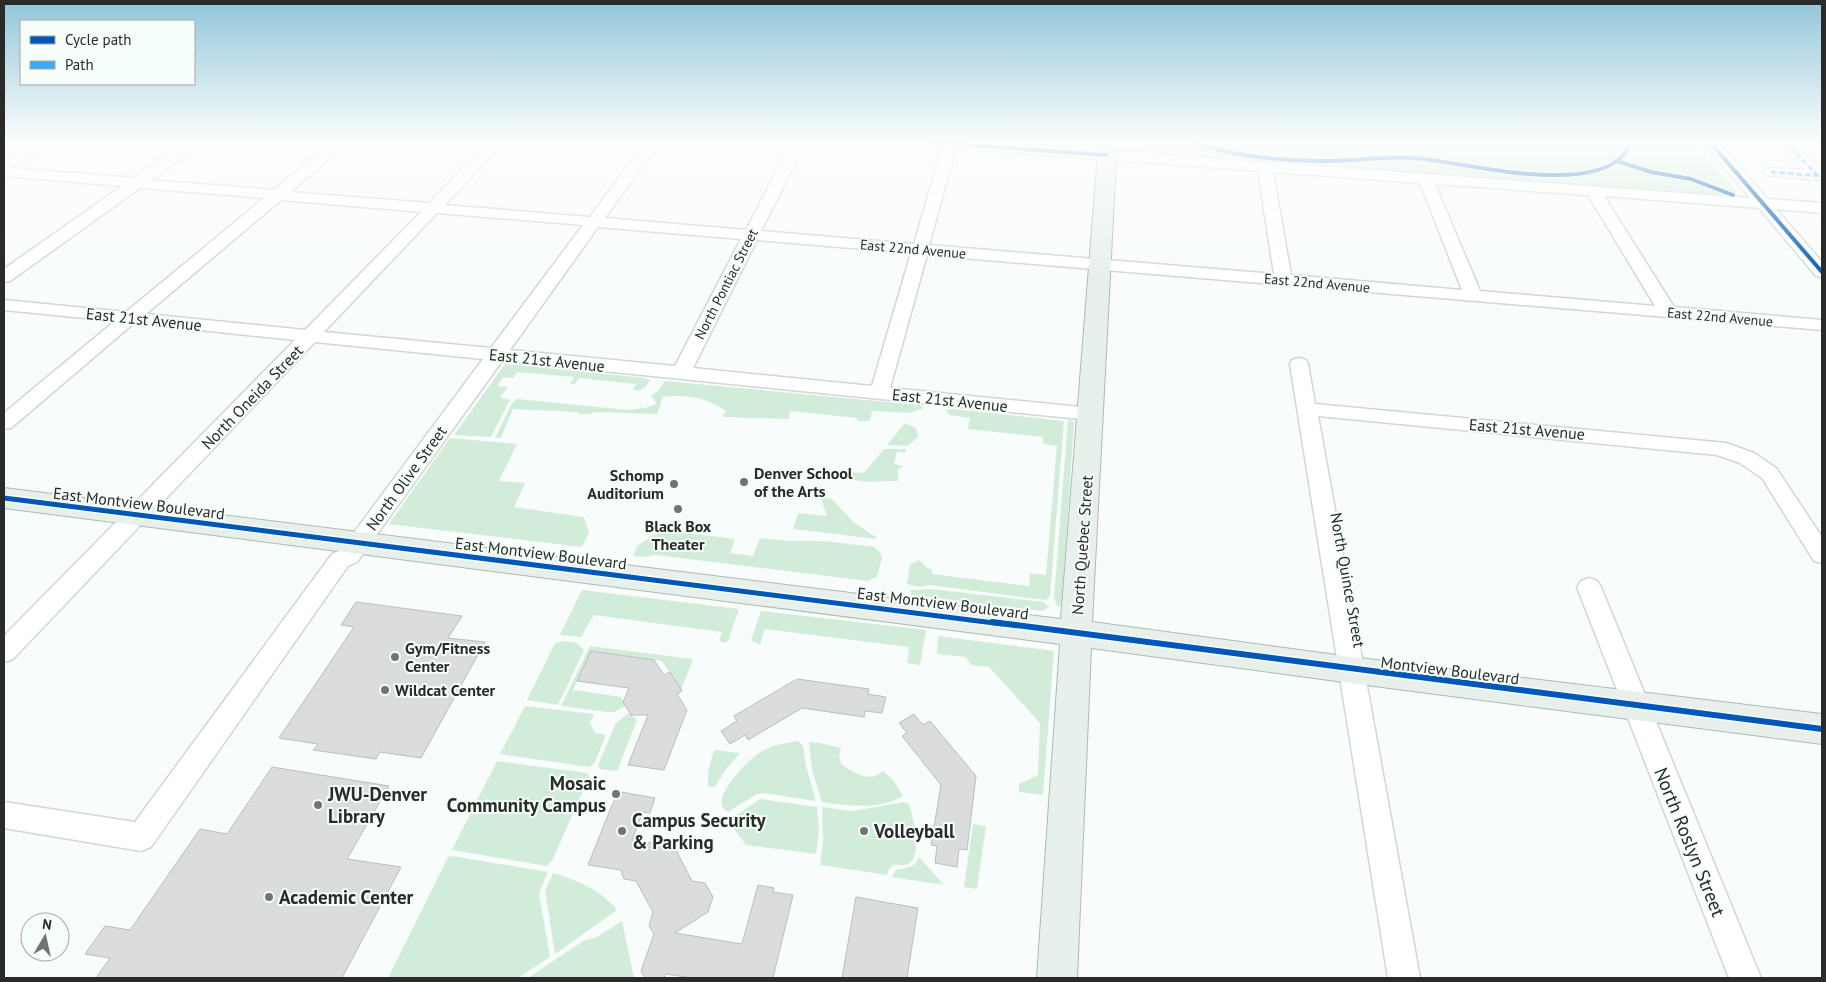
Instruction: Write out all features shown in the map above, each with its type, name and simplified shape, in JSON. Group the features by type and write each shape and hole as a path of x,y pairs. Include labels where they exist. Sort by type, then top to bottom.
{"main road":[{"name":"North Quebec Street","path":"1057,978 1076,633 1105,187"},
{"name":"East Montview Boulevard","path":"4,498 1076,633"},
{"name":"Montview Boulevard","path":"1076,633 1351,670 1822,729"}],"street":[{"path":"4,277 132,187"},
{"name":"East 22nd Avenue","path":"182,187 1822,325"},
{"path":"4,423 287,187"},
{"name":"North Oneida Street","path":"4,652 454,187"},
{"name":"North Olive Street","path":"4,816 141,837 340,560 348,556 358,543 620,187"},
{"name":"North Pontiac Street","path":"681,373 776,187"},
{"path":"879,393 938,187"},
{"path":"1268,187 1283,280"},
{"path":"1429,187 1473,296"},
{"path":"1535,187 1822,208"},
{"path":"1748,187 1822,272"},
{"path":"1593,191 1668,312"},
{"name":"East 21st Avenue","path":"4,305 1090,414"},
{"name":"North Quince Street","path":"1298,364 1404,978"},
{"name":"East 21st Avenue","path":"1306,409 1719,448 1747,458 1769,473 1822,555"},
{"name":"North Roslyn Street","path":"1589,587 1745,978"}],"green space":[{"path":"1600,187 1731,187 1740,197"},
{"path":"505,364 650,380 643,388 633,390 636,384 579,378 575,384 570,384 574,377 518,372 513,378 503,377 497,386 508,387 500,397 510,400 491,437 454,435"},
{"path":"665,381 919,405 924,408 909,413 872,411 870,421 857,421 857,418 790,411 789,419 723,417 724,413 727,412 712,403 696,398 672,396 663,397 657,414 592,412 591,414 579,414 579,412 513,409 501,438 495,438 512,403 517,399 627,410 645,408 657,404 651,396 657,392"},
{"path":"952,409 1064,421 1050,596 1046,600 929,585 919,587 907,584 910,565 919,560 927,568 932,569 932,574 1029,586 1030,573 1046,575 1057,446 1043,444 1043,437 968,429 970,418 949,415 946,410"},
{"path":"1068,419 1074,422 1062,607 1057,606 1054,598"},
{"path":"905,423 916,428 918,437 907,446 887,445"},
{"path":"450,438 517,444 499,481 525,483 514,507 584,517 589,533 582,547 389,524"},
{"path":"884,449 906,449 905,453 897,452 894,464 903,466 898,470 898,481 860,481 846,476 840,471 864,473"},
{"path":"820,496 832,499 853,522 876,537 876,539 793,529 798,513 827,516"},
{"path":"661,530 735,539 730,553 753,556 760,538 789,541 824,541 874,547 881,553 882,558 877,577 868,581 656,555 633,556 637,546"},
{"path":"931,589 1043,602 1049,607 1042,611 913,595 910,592 910,590"},
{"path":"582,590 739,609 728,641 725,643 719,641 722,632 594,615 581,637 560,635"},
{"path":"761,611 926,630 920,665 907,663 909,647 765,629 760,645 751,640"},
{"path":"938,636 1054,651 1043,795 1019,792 1019,784 1038,775 1040,723 989,667 971,665 966,657 937,654"},
{"path":"565,641 577,643 584,650 558,705 527,700 555,643"},
{"path":"590,646 693,659 681,690 662,661 591,651 573,690 621,697 625,706 614,712 607,712 561,706"},
{"path":"525,706 594,714 590,723 595,733 606,735 594,764 589,767 500,754"},
{"path":"629,713 637,720 617,771 600,769 598,765 616,723"},
{"path":"798,741 803,746 806,766 816,801 763,793 755,795 728,812 723,807 722,799 726,790 739,771 748,762 770,748"},
{"path":"809,742 841,748 839,755 841,764 867,777 873,777 883,771 893,780 903,796 884,803 864,806 822,802 812,770"},
{"path":"714,750 740,753 726,769 715,787 708,787 708,772"},
{"path":"497,761 587,773 589,777 553,859 547,866 452,850"},
{"path":"760,799 817,807 819,831 816,854 746,845 728,821"},
{"path":"904,802 909,804 916,836 915,854 913,860 908,864 891,867 887,875 820,865 823,842 822,807 853,811"},
{"path":"973,824 986,826 977,889 964,887"},
{"path":"452,856 548,872 539,893 550,957 518,978 388,978 448,857"},
{"path":"919,857 944,885 892,877 896,870 915,864"},
{"path":"553,873 596,891 617,910 555,954 545,891"},
{"path":"622,921 634,978 528,978 583,941 597,937"}],"building":[{"name":"Wildcat Center","path":"356,602 462,616 448,638 485,642 421,758 380,752 376,759 313,750 318,744 279,738 354,627 341,625"},
{"path":"591,651 654,660 664,675 670,672 682,691 677,694 687,710 664,770 628,765 648,715 631,715 623,702 629,688 577,681"},
{"path":"797,679 869,689 868,694 886,697 882,713 865,711 864,717 802,708 748,740 745,735 730,744 721,731 737,721 734,716"},
{"path":"914,714 923,725 930,721 976,776 967,850 959,849 957,867 935,863 937,846 931,845 941,785 902,736 907,733 899,723"},
{"name":"Academic Center","path":"272,767 389,786 347,859 401,867 342,978 96,978 110,958 85,954 105,926 130,930 200,829 227,834"},
{"path":"618,793 655,798 650,813 643,812 632,840 674,846 692,881 705,883 713,897 708,912 675,933 742,944 758,885 774,888 773,892 793,895 773,978 693,978 666,974 664,978 645,978 641,971 654,934 649,926 653,912 636,881 624,879 621,870 588,865 612,805"},
{"path":"856,897 918,908 907,978 842,978"}],"cycle path":[{"path":"1712,187 1733,195"},
{"path":"1749,187 1822,272"},
{"path":"4,498 1822,729"}],"place":[{"name":"Denver School of the Arts","path":"744,482"},
{"name":"Schomp Auditorium","path":"674,484"},
{"name":"Black Box Theater","path":"678,509"},
{"name":"Gym/Fitness Center","path":"395,657"},
{"name":"Wildcat Center","path":"385,690"},
{"name":"Mosaic Community Campus","path":"616,794"},
{"name":"JWU-Denver Library","path":"318,805"},
{"name":"Campus Security & Parking","path":"622,831"},
{"name":"Volleyball","path":"864,831"},
{"name":"Academic Center","path":"269,897"}]}
